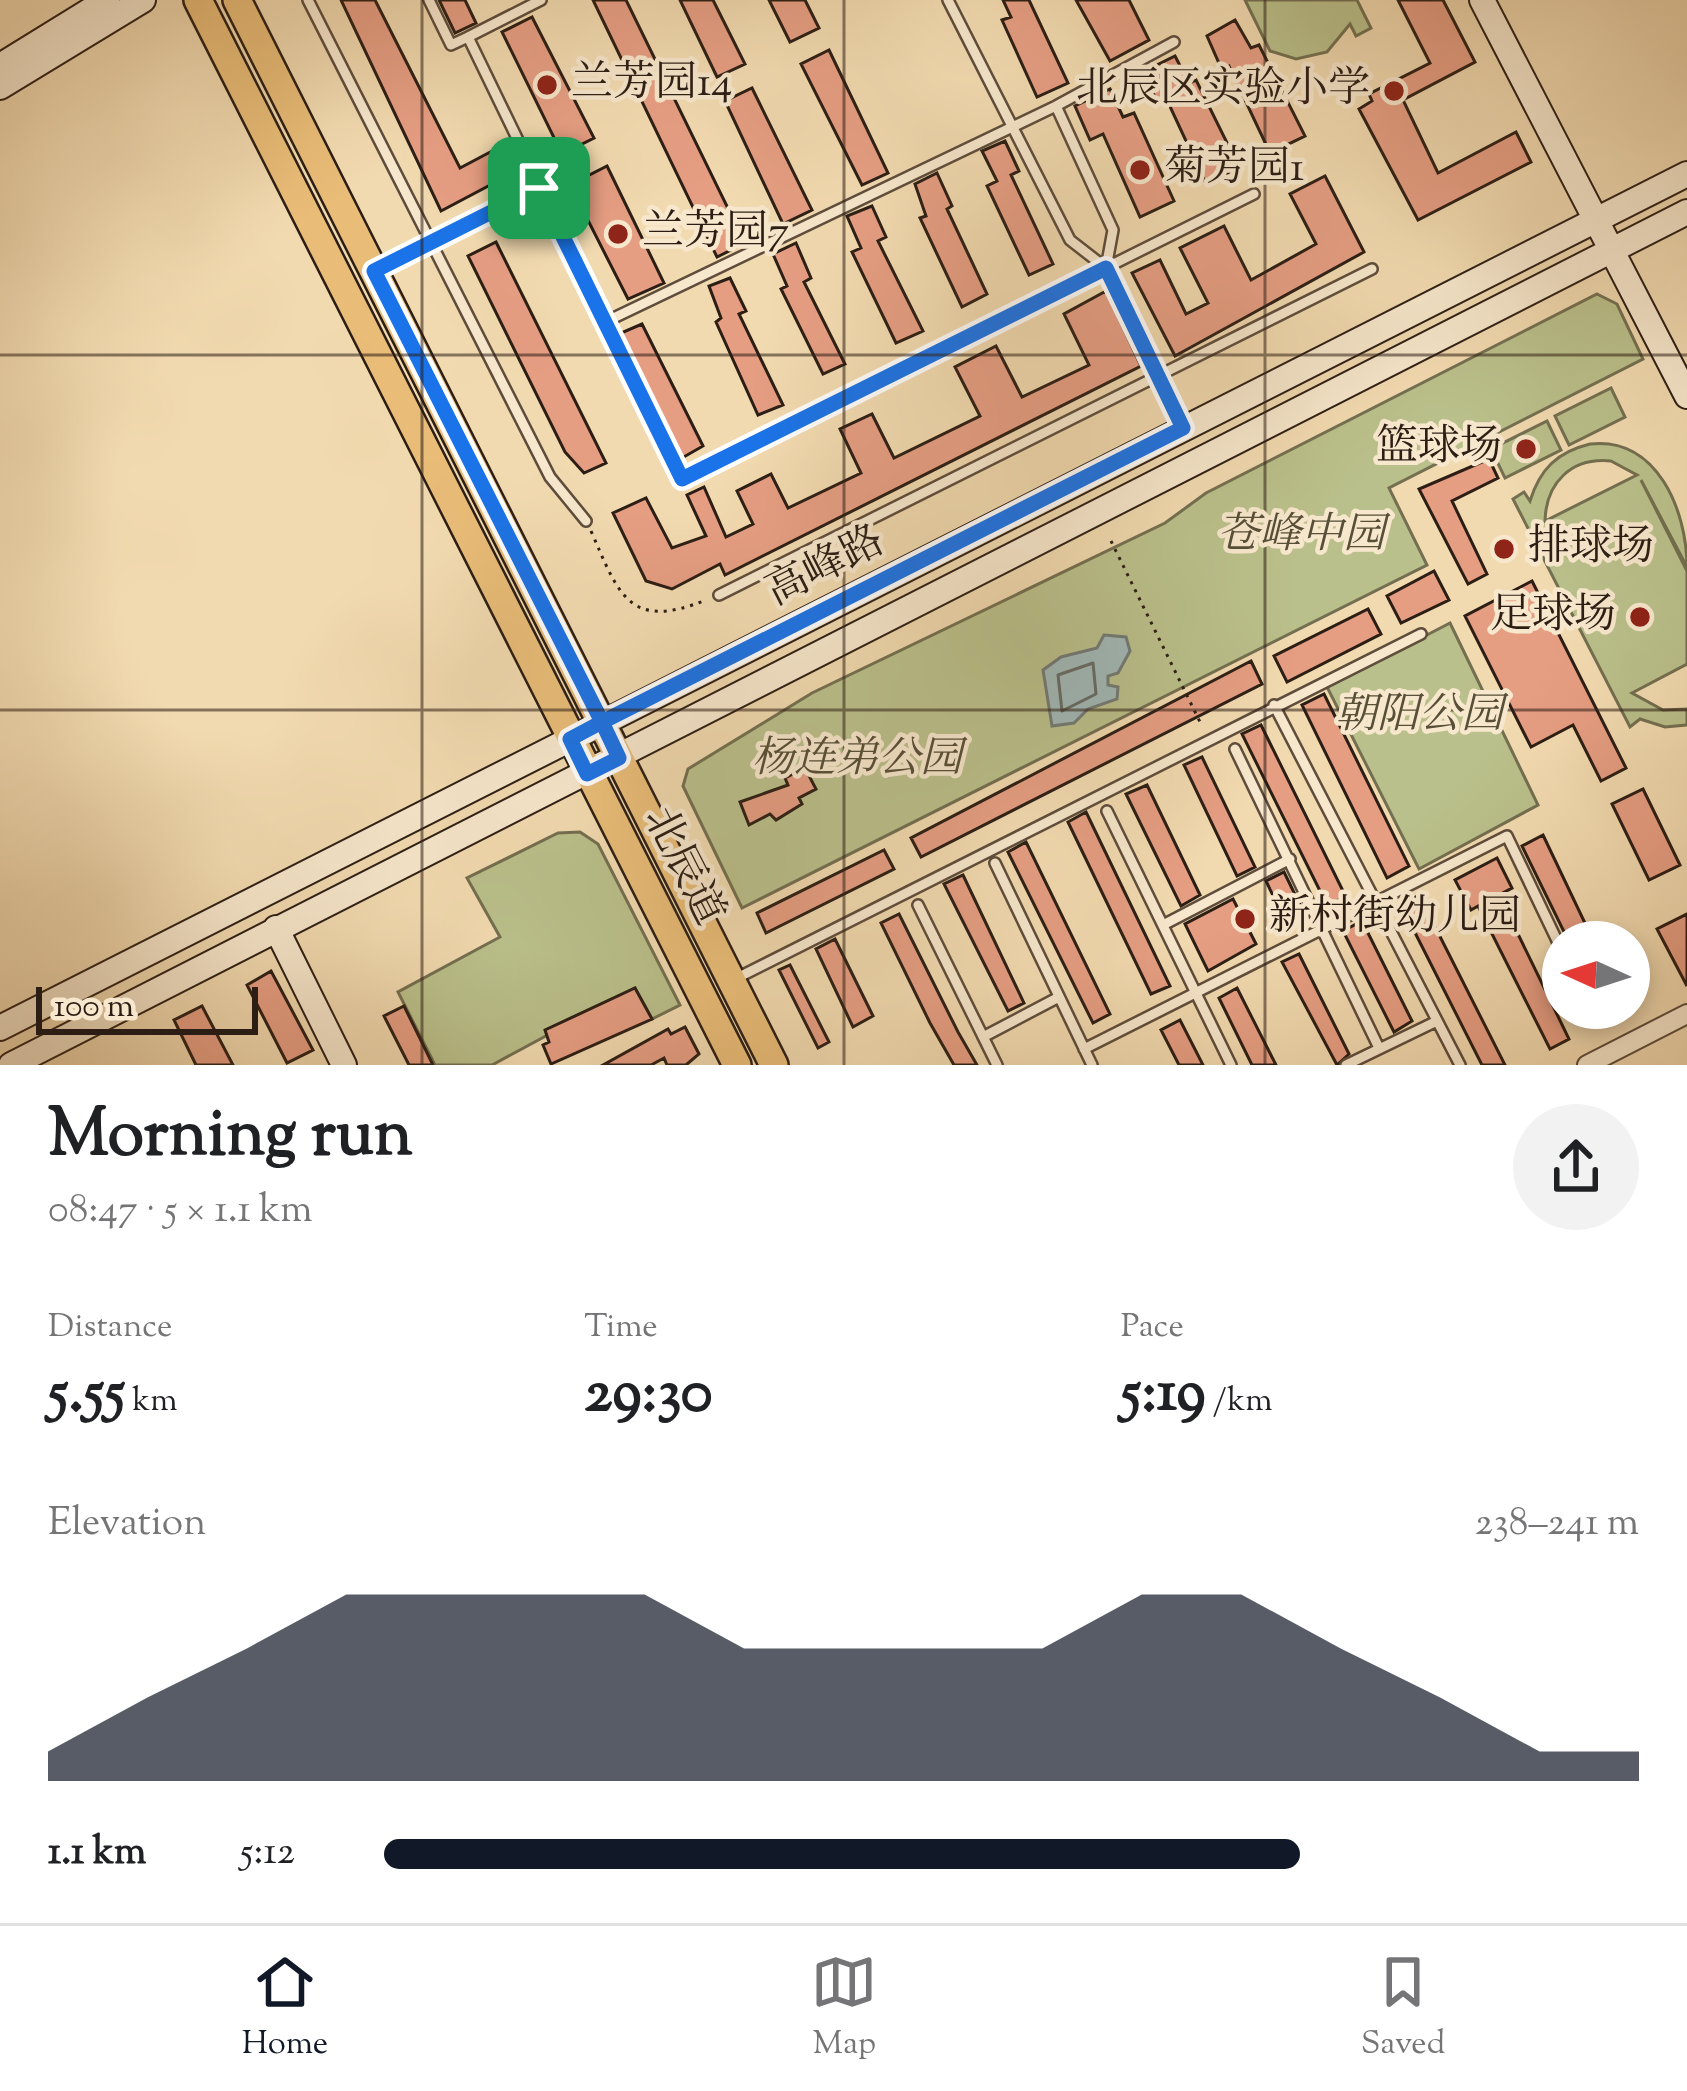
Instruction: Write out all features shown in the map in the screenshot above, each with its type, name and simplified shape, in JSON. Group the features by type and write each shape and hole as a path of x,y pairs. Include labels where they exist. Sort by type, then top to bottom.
{"main road":[{"path":"0,66 107,0"},
{"path":"0,87 143,0"},
{"name":"北辰道","path":"198,0 737,1065"},
{"name":"北辰道","path":"237,0 774,1065"},
{"path":"1482,0 1602,217"},
{"path":"1499,0 1687,396"},
{"name":"高峰路","path":"0,1028 1687,174"},
{"name":"高峰路","path":"11,1065 1687,212"},
{"path":"1617,248 1687,367"},
{"path":"276,928 344,1065"}],"street":[{"path":"1587,1065 1687,1014"}],"lane":[{"path":"308,0 550,477 586,521"},
{"path":"429,0 451,45 541,0"},
{"path":"947,0 1070,240 1106,268 1183,428"},
{"path":"468,37 682,479 1254,194"},
{"path":"603,323 1056,106 1174,42"},
{"path":"1056,106 1113,230 1106,268"},
{"path":"374,271 539,188"},
{"path":"719,595 1372,269"},
{"path":"732,980 1421,634"},
{"path":"1274,705 1460,1065"},
{"path":"1235,748 1379,1048"},
{"path":"1107,811 1232,1065"},
{"path":"1084,1049 1508,836 1548,921"},
{"path":"1163,925 1290,859"},
{"path":"995,863 1092,1065"},
{"path":"919,905 998,1065"},
{"path":"983,1037 1059,998"},
{"path":"1346,1065 1438,1021"}],"path":[{"path":"586,521 614,584 631,605 654,614 719,595"},
{"path":"1112,541 1201,724"}],"green space":[{"path":"1245,0 1357,0 1371,28 1356,36 1350,24 1327,52 1296,59 1270,51"},
{"path":"1597,294 1617,304 1643,359 1389,488 1427,565 742,908 683,786 688,769 812,693 1165,523 1206,493"},
{"name":"篮球场","path":"1611,388 1625,417 1569,445 1555,416"},
{"name":"篮球场","path":"1547,421 1561,450 1505,478 1491,449"},
{"name":"足球场","path":"1613,445 1633,452 1650,465 1674,501 1687,567 1641,480 1687,571 1687,664 1632,693 1663,710 1687,709 1687,725 1665,727 1640,719 1630,727 1513,499 1524,492 1530,501 1551,464 1578,447","holes":["1611,461 1637,475 1545,521 1550,495 1573,468"]},
{"name":"朝阳公园","path":"1450,623 1538,805 1419,869 1327,687"},
{"path":"580,832 598,844 680,1005 652,1019 635,988 492,1065 435,1065 398,992 500,937 467,878 558,833"}],"water":[{"path":"1104,635 1126,637 1130,651 1118,673 1108,676 1108,685 1118,687 1117,699 1088,709 1074,723 1052,726 1043,670 1061,657 1097,648"}],"building":[{"path":"341,0 375,0 460,168 496,149 509,175 441,211"},
{"path":"439,0 465,0 476,23 455,33"},
{"path":"593,0 626,0 745,243 717,257"},
{"path":"680,0 713,0 745,64 717,77"},
{"path":"769,0 805,0 819,28 790,42"},
{"path":"1003,0 1029,0 1068,83 1037,97 1002,20 1011,17"},
{"path":"1076,0 1129,0 1149,40 1110,61"},
{"path":"1398,0 1443,0 1475,62 1403,100 1438,173 1516,132 1531,162 1418,220 1359,109 1372,101 1369,94 1430,63"},
{"name":"兰芳园14","path":"532,17 594,138 562,154 502,32"},
{"path":"1235,20 1251,48 1259,45 1305,136 1270,153 1229,66 1222,70 1207,36"},
{"path":"829,50 888,173 862,185 801,64"},
{"path":"1175,56 1189,83 1196,80 1239,167 1206,184 1167,100 1158,104 1143,72"},
{"path":"752,88 812,210 783,224 725,101"},
{"name":"菊芳园1","path":"1110,89 1123,117 1134,113 1174,201 1140,217 1103,134 1090,140 1075,106"},
{"path":"1005,141 1019,171 1011,175 1053,264 1029,275 987,186 997,181 982,151"},
{"name":"兰芳园7","path":"607,166 664,283 628,299 570,185"},
{"path":"937,173 952,206 947,209 987,294 962,307 920,218 926,216 915,184"},
{"path":"1325,176 1364,252 1175,356 1132,273 1160,260 1186,314 1208,303 1180,248 1224,226 1251,280 1316,244 1290,194"},
{"path":"872,206 886,237 878,241 923,331 896,343 852,252 861,248 847,216"},
{"path":"496,242 606,463 584,473 565,452 468,256"},
{"path":"796,243 811,278 804,282 845,364 823,374 781,289 787,286 773,254"},
{"path":"730,278 746,311 739,314 783,405 758,415 716,322 721,318 709,286"},
{"path":"1106,291 1141,366 725,575 720,564 672,589 646,581 613,513 646,498 672,548 706,536 687,495 704,487 726,537 753,524 737,491 771,474 788,508 861,473 840,429 872,414 894,458 980,416 955,367 996,346 1022,397 1089,365 1064,314"},
{"path":"642,324 703,446 682,458 621,333"},
{"path":"1489,459 1498,478 1452,501 1487,574 1468,584 1419,489"},
{"path":"1434,571 1449,600 1401,623 1387,596"},
{"path":"1532,581 1626,768 1601,781 1573,725 1531,747 1465,616"},
{"path":"1368,609 1381,634 1287,682 1274,656"},
{"path":"1251,661 1262,684 921,857 911,838"},
{"path":"1324,694 1409,866 1387,878 1302,705"},
{"path":"1261,725 1346,897 1327,905 1242,734"},
{"path":"1202,757 1255,867 1237,876 1184,765"},
{"path":"805,768 816,789 799,798 802,804 776,820 770,814 749,825 740,802 788,785 785,778"},
{"path":"1147,785 1200,895 1181,906 1126,794"},
{"path":"1643,789 1680,865 1649,880 1612,804"},
{"path":"1086,812 1170,986 1151,994 1068,822"},
{"path":"1543,835 1584,921 1559,921 1522,846"},
{"path":"1026,842 1110,1014 1093,1023 1008,852"},
{"path":"884,850 894,869 766,933 757,913"},
{"path":"1497,858 1512,888 1499,895 1542,983 1542,1029 1564,1029 1569,1039 1550,1049 1478,906 1471,910 1455,880"},
{"path":"1284,872 1305,915 1287,925 1266,881"},
{"path":"963,875 1024,1003 1008,1011 944,884"},
{"path":"1419,895 1505,1065 1482,1065 1401,905"},
{"path":"1233,899 1256,944 1208,971 1185,924"},
{"path":"899,914 977,1065 954,1065 930,1023 881,923"},
{"path":"1687,914 1687,986 1657,929"},
{"path":"1362,921 1412,1021 1394,1032 1343,931"},
{"path":"835,939 873,1016 853,1027 816,949"},
{"path":"1299,954 1349,1054 1337,1065 1282,962"},
{"path":"790,965 829,1042 818,1048 779,970"},
{"path":"271,971 313,1050 287,1063 247,985"},
{"path":"635,988 652,1019 551,1064 543,1045 549,1042 545,1030"},
{"path":"1237,988 1276,1065 1252,1065 1219,998"},
{"path":"202,1006 233,1065 196,1065 174,1020"},
{"path":"404,1006 433,1065 409,1065 384,1016"},
{"path":"1180,1020 1203,1065 1179,1065 1161,1030"},
{"path":"685,1027 699,1054 686,1065 667,1065 664,1058 651,1065 603,1065 668,1029 671,1034"}],"place":[{"name":"兰芳园14","path":"547,85"},
{"name":"北辰区实验小学","path":"1394,91"},
{"name":"菊芳园1","path":"1140,170"},
{"name":"兰芳园7","path":"618,234"},
{"name":"篮球场","path":"1526,449"},
{"name":"排球场","path":"1504,549"},
{"name":"足球场","path":"1640,617"},
{"name":"新村街幼儿园","path":"1245,919"}],"route":[{"path":"539,188 374,271 602,722 570,739 587,774 619,758 602,722 788,632 1183,428 1106,268 682,479 539,188"}],"park label":[{"name":"苍峰中园","path":"1301,537"},
{"name":"杨连弟公园","path":"857,761"}]}
